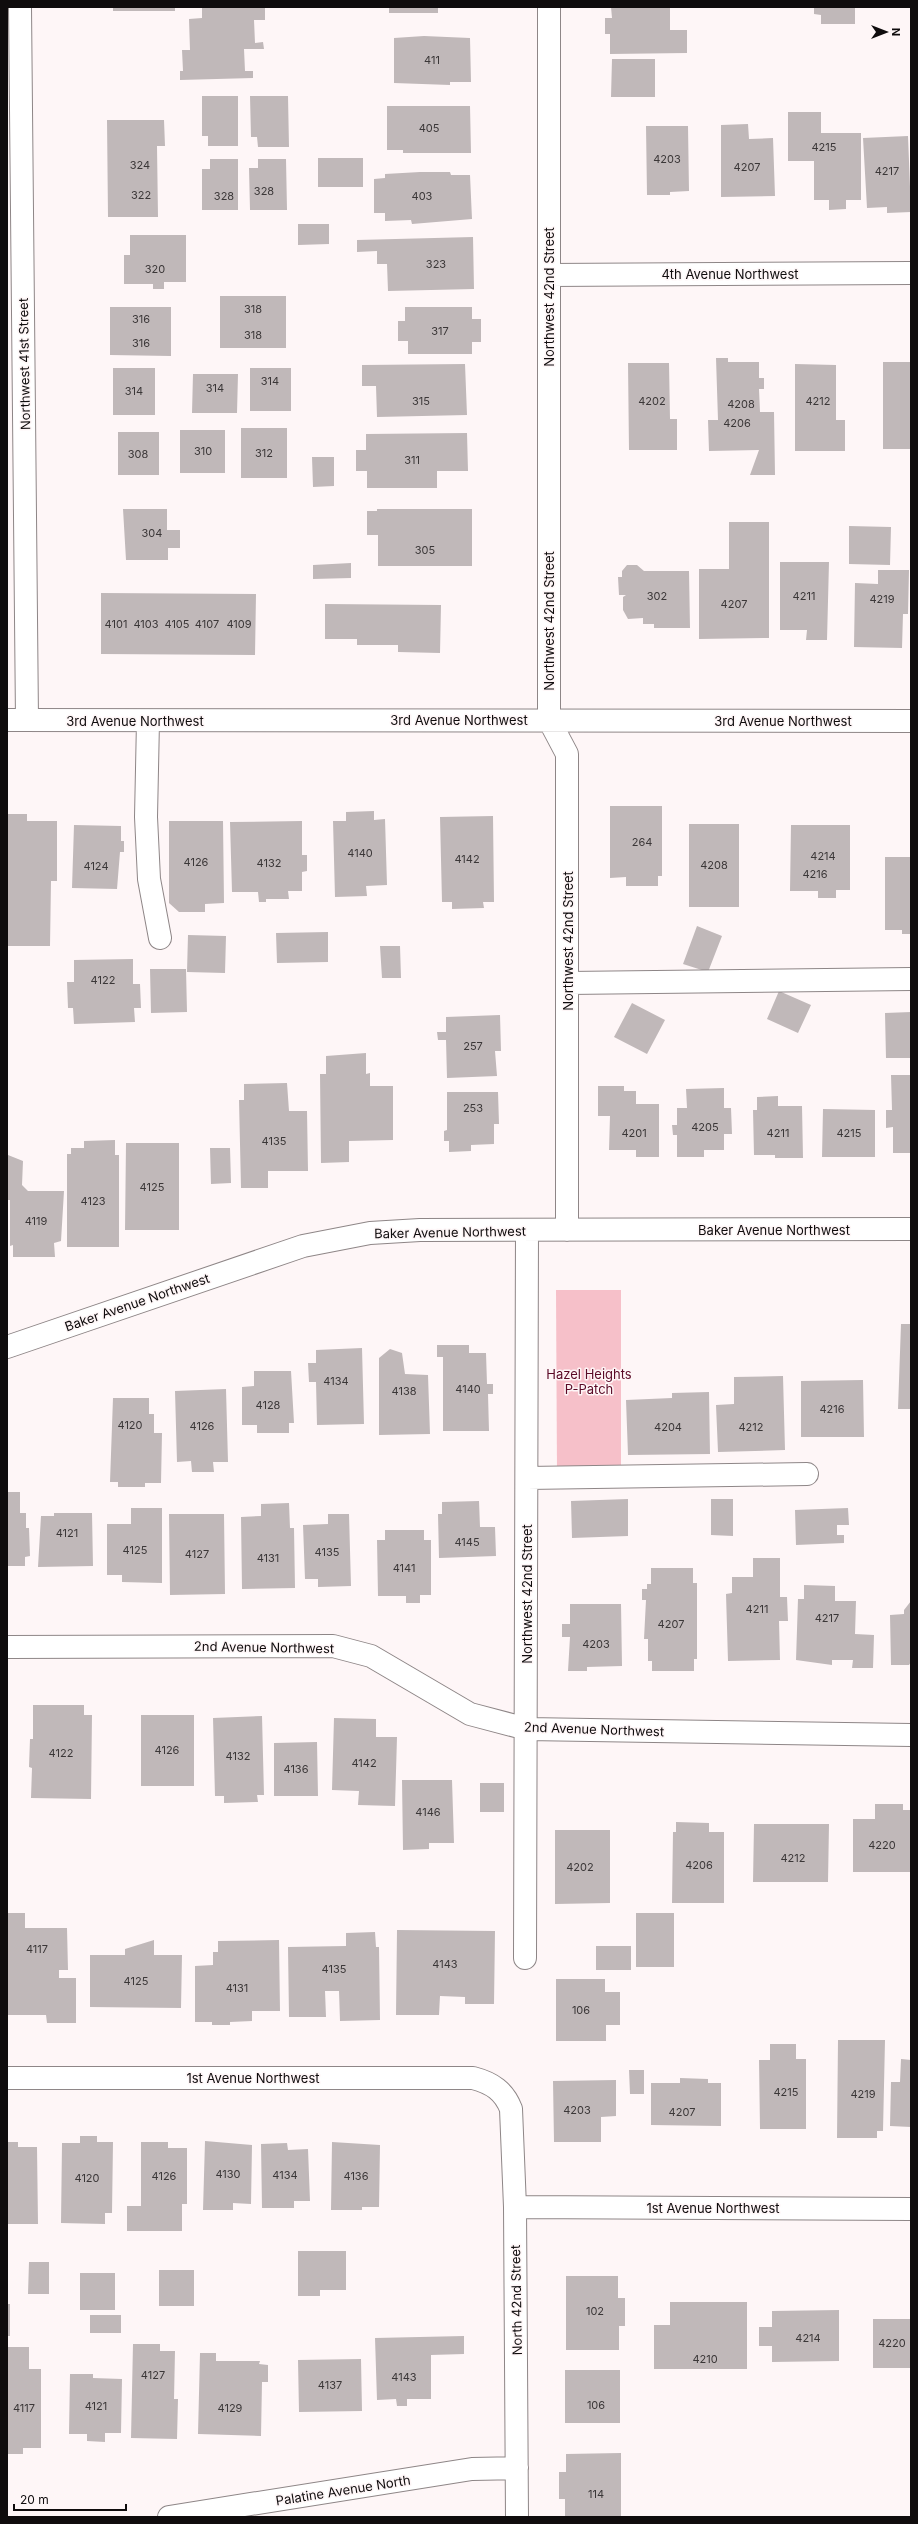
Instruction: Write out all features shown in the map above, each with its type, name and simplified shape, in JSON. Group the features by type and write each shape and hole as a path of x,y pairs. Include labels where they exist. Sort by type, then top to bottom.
{"street":[{"name":"Northwest 41st Street","path":"17,720 20,7"},
{"name":"Northwest 42nd Street","path":"549,7 549,720 567,754 567,1230"},
{"name":"4th Avenue Northwest","path":"549,275 911,273"},
{"name":"3rd Avenue Northwest","path":"17,720 911,721"},
{"path":"148,721 146,817 149,878 160,938"},
{"path":"568,982 911,979"},
{"name":"Baker Avenue Northwest","path":"7,1347 303,1246 370,1233 527,1230 911,1229"},
{"name":"Northwest 42nd Street","path":"525,1958 527,1729 527,1230"},
{"path":"527,1478 807,1474"},
{"name":"2nd Avenue Northwest","path":"7,1647 333,1646 371,1656 470,1714 527,1729 911,1735"},
{"name":"1st Avenue Northwest","path":"7,2078 473,2078 496,2088"},
{"name":"North 42nd Street","path":"496,2088 506,2097 511,2109 515,2207 517,2517"},
{"name":"1st Avenue Northwest","path":"515,2207 911,2209"},
{"name":"Palatine Avenue North","path":"169,2517 472,2469 517,2468"}],"green space":[{"name":"Hazel Heights P-Patch","path":"556,1290 621,1290 621,1473 557,1473"}],"building":[{"path":"113,7 175,7 175,11 113,11"},
{"path":"202,7 265,7 265,20 254,20 255,43 263,42 264,49 244,49 245,71 253,71 253,78 180,80 180,71 183,71 182,50 190,50 189,19 202,18"},
{"path":"389,7 438,7 438,13 389,13"},
{"path":"611,7 670,8 670,30 687,30 687,53 610,54 610,34 605,34 605,18 612,18"},
{"path":"814,7 855,7 855,24 821,24 821,15 814,14"},
{"path":"424,36 470,38 471,82 450,82 450,85 394,83 394,38"},
{"path":"612,59 655,59 655,97 611,97"},
{"path":"202,96 238,96 238,146 208,146 208,136 202,136"},
{"path":"250,96 288,96 289,147 258,147 257,137 251,137"},
{"path":"387,106 470,106 471,153 403,153 403,150 387,150"},
{"path":"788,112 821,112 821,133 861,133 861,200 846,200 846,209 829,210 829,200 814,200 814,161 788,161"},
{"path":"107,120 164,120 165,146 157,146 158,217 108,217"},
{"path":"748,124 749,139 773,138 775,196 721,197 721,125"},
{"path":"646,126 688,126 689,191 670,192 670,195 647,195"},
{"path":"908,136 911,212 887,213 887,207 867,208 863,138"},
{"path":"318,158 363,158 363,187 318,187"},
{"path":"210,159 238,159 238,210 202,210 202,169 210,169"},
{"path":"258,159 286,159 287,210 250,210 249,168 258,168"},
{"path":"450,172 451,175 470,175 472,219 412,224 411,220 385,221 385,213 374,213 374,179 385,178 385,174"},
{"path":"298,224 329,224 329,244 298,245"},
{"path":"130,235 186,235 186,282 164,282 164,289 153,289 153,284 124,284 124,255 130,255"},
{"path":"473,237 474,289 388,291 387,264 377,264 377,251 357,252 357,240"},
{"path":"220,296 286,296 286,348 220,348"},
{"path":"110,307 171,307 171,356 110,355"},
{"path":"405,307 472,307 472,319 481,319 481,342 472,342 472,354 408,354 408,341 398,341 398,321 405,321"},
{"path":"716,358 728,358 728,362 759,362 759,378 764,378 764,389 759,389 760,412 774,412 775,475 750,475 759,450 709,451 708,420 718,420"},
{"path":"883,362 911,362 911,449 883,449"},
{"path":"628,363 669,363 670,419 677,419 677,450 629,450"},
{"path":"465,364 467,415 377,417 376,386 362,386 362,365"},
{"path":"795,364 836,365 836,420 845,420 845,451 795,451"},
{"path":"113,368 155,368 155,415 113,415"},
{"path":"250,368 291,368 291,411 250,411"},
{"path":"193,374 238,374 237,413 192,413"},
{"path":"241,428 287,428 287,478 241,478"},
{"path":"180,430 225,430 225,473 180,473"},
{"path":"118,432 159,432 159,475 118,475"},
{"path":"467,433 468,471 437,471 437,488 367,488 367,471 356,471 356,450 366,450 366,434"},
{"path":"312,457 334,457 334,486 313,487"},
{"path":"123,509 167,509 167,530 180,530 180,548 168,548 168,560 126,560"},
{"path":"377,509 472,509 472,566 378,566 378,535 367,535 367,511 377,511"},
{"path":"729,522 769,522 769,638 699,639 699,569 729,569"},
{"path":"849,526 891,527 890,565 849,564"},
{"path":"780,562 829,562 827,640 806,640 807,630 780,630"},
{"path":"351,563 351,578 313,579 313,565"},
{"path":"627,565 637,565 644,571 689,571 690,628 654,628 654,624 643,624 643,618 628,619 623,610 623,597 626,595 619,595 618,577 622,577 622,571"},
{"path":"878,570 909,570 908,614 903,614 902,648 854,647 855,583 878,584"},
{"path":"101,593 256,594 255,655 101,654"},
{"path":"325,604 441,605 440,653 398,652 398,645 357,645 357,639 325,639"},
{"path":"610,806 662,806 662,876 658,876 658,886 626,886 626,877 610,878"},
{"path":"374,811 374,820 385,819 387,885 366,886 367,896 335,897 333,821 346,821 346,812"},
{"path":"7,814 27,814 27,821 57,821 57,881 51,881 50,946 7,946"},
{"path":"493,816 494,902 483,902 484,908 452,909 452,902 442,902 440,817"},
{"path":"169,821 223,821 224,903 205,904 205,912 179,912 169,903"},
{"path":"302,821 302,855 307,855 307,871 302,872 302,891 288,891 289,899 266,899 266,902 259,902 258,892 232,892 230,822"},
{"path":"689,824 739,824 739,907 689,907"},
{"path":"74,825 121,826 121,841 124,841 124,852 120,852 117,889 72,888"},
{"path":"791,825 850,825 850,890 836,890 836,898 818,898 818,891 790,891"},
{"path":"885,857 911,857 911,934 902,934 902,930 885,930"},
{"path":"697,926 722,936 708,972 683,964"},
{"path":"328,932 328,962 277,963 276,933"},
{"path":"188,935 226,936 225,973 187,972"},
{"path":"380,946 400,946 401,978 382,978"},
{"path":"133,959 133,984 140,984 141,1008 134,1008 135,1022 74,1024 73,1008 68,1008 67,982 74,982 74,960"},
{"path":"150,969 186,969 187,1012 151,1013"},
{"path":"779,991 811,1005 798,1033 767,1019"},
{"path":"632,1003 665,1020 647,1054 614,1037"},
{"path":"911,1012 911,1058 886,1058 885,1013"},
{"path":"500,1015 501,1051 495,1051 497,1076 447,1078 446,1040 438,1040 437,1032 446,1032 446,1017"},
{"path":"366,1053 366,1074 370,1073 370,1086 393,1086 393,1140 349,1141 349,1162 321,1163 320,1074 326,1074 326,1056"},
{"path":"891,1075 911,1075 911,1153 893,1153 893,1127 886,1128 886,1110 892,1110"},
{"path":"287,1083 289,1111 307,1111 308,1171 268,1171 268,1188 241,1188 239,1100 244,1100 244,1084"},
{"path":"598,1086 624,1086 624,1091 636,1091 636,1104 659,1104 659,1157 636,1157 636,1150 609,1150 610,1116 598,1116"},
{"path":"724,1088 724,1108 731,1108 732,1134 724,1134 724,1150 704,1150 704,1157 677,1157 677,1135 673,1135 672,1125 677,1125 677,1108 687,1108 686,1089"},
{"path":"447,1092 498,1092 499,1124 494,1124 494,1144 471,1145 471,1151 449,1152 449,1141 444,1141 444,1131 447,1130"},
{"path":"778,1096 778,1106 802,1106 803,1158 775,1158 775,1155 754,1155 753,1110 757,1110 757,1097"},
{"path":"823,1109 875,1110 875,1157 822,1157"},
{"path":"115,1140 115,1155 119,1155 119,1247 67,1247 67,1154 71,1154 71,1148 84,1148 84,1141"},
{"path":"126,1143 179,1143 179,1230 125,1230"},
{"path":"210,1148 230,1148 231,1183 211,1184"},
{"path":"8,1155 23,1161 22,1185 28,1191 64,1191 61,1241 54,1243 55,1257 13,1257 13,1245 10,1246 10,1200 7,1200"},
{"path":"901,1324 911,1324 911,1409 898,1409"},
{"path":"437,1345 469,1345 469,1353 486,1353 487,1384 493,1384 493,1394 488,1394 489,1431 443,1431 443,1357 437,1357"},
{"path":"362,1348 364,1424 317,1425 316,1382 309,1382 308,1363 316,1363 316,1350"},
{"path":"390,1349 402,1353 405,1374 428,1375 430,1434 379,1435 379,1358"},
{"path":"254,1371 291,1371 294,1423 289,1423 289,1433 257,1433 257,1425 242,1425 242,1387 254,1386"},
{"path":"783,1376 785,1450 718,1452 716,1405 734,1404 734,1377"},
{"path":"863,1380 864,1437 801,1437 801,1381"},
{"path":"226,1389 228,1462 213,1462 214,1472 192,1472 191,1461 177,1462 175,1391"},
{"path":"709,1392 710,1454 628,1455 626,1400 672,1398 672,1393"},
{"path":"113,1398 149,1398 149,1414 154,1414 154,1433 162,1433 161,1483 145,1483 145,1487 118,1487 118,1482 110,1482"},
{"path":"7,1492 20,1492 20,1513 26,1513 26,1528 29,1528 30,1556 25,1557 25,1566 7,1566"},
{"path":"628,1499 628,1536 572,1538 571,1501"},
{"path":"711,1499 733,1499 733,1536 711,1535"},
{"path":"479,1501 480,1527 495,1527 496,1556 439,1558 438,1514 442,1514 442,1502"},
{"path":"289,1503 290,1528 294,1528 295,1588 242,1589 241,1517 261,1516 261,1504"},
{"path":"131,1508 162,1508 162,1583 122,1582 122,1575 107,1575 107,1524 131,1524"},
{"path":"848,1508 849,1525 837,1525 837,1535 844,1535 844,1543 796,1545 795,1510"},
{"path":"54,1513 92,1513 93,1566 38,1567 41,1516 54,1516"},
{"path":"169,1514 224,1514 225,1594 170,1595"},
{"path":"328,1514 349,1514 351,1586 318,1587 318,1579 305,1579 303,1525 328,1524"},
{"path":"385,1530 424,1530 424,1540 431,1540 431,1595 420,1595 420,1603 406,1603 406,1596 378,1596 377,1540 385,1540"},
{"path":"753,1558 780,1558 780,1597 787,1597 788,1621 779,1621 780,1660 728,1661 726,1594 732,1593 732,1577 753,1577"},
{"path":"651,1568 693,1568 693,1583 697,1583 697,1659 694,1659 694,1671 652,1671 652,1661 648,1661 648,1639 644,1639 646,1600 642,1600 642,1589 647,1589 647,1584 651,1584"},
{"path":"804,1585 835,1586 835,1601 856,1601 855,1634 874,1635 873,1668 852,1668 853,1660 832,1660 832,1665 796,1660 798,1599 804,1599"},
{"path":"911,1601 911,1662 909,1665 891,1665 890,1615 904,1614 904,1610"},
{"path":"570,1604 621,1604 622,1666 587,1667 587,1671 568,1671 570,1637 562,1637 562,1624 570,1624"},
{"path":"33,1705 84,1705 84,1715 92,1715 91,1799 31,1798 32,1768 29,1767 30,1739 33,1739"},
{"path":"141,1715 194,1715 194,1786 141,1786"},
{"path":"262,1716 264,1795 257,1795 258,1802 224,1803 224,1796 215,1796 213,1718"},
{"path":"334,1718 376,1719 376,1737 397,1737 395,1806 358,1805 359,1791 332,1790"},
{"path":"317,1742 318,1796 274,1796 274,1743"},
{"path":"402,1780 452,1780 454,1843 429,1843 429,1849 403,1850"},
{"path":"480,1783 504,1783 504,1812 480,1812"},
{"path":"875,1804 903,1804 903,1810 911,1810 911,1872 853,1872 853,1819 875,1819"},
{"path":"676,1822 709,1823 709,1832 724,1832 724,1903 672,1903 673,1832 676,1832"},
{"path":"754,1824 829,1824 828,1882 753,1882"},
{"path":"555,1830 610,1830 610,1903 555,1904"},
{"path":"7,1913 25,1913 25,1928 67,1928 68,1970 59,1970 59,1978 76,1978 76,2023 47,2023 46,2015 7,2015"},
{"path":"636,1913 674,1913 674,1967 636,1967"},
{"path":"397,1930 495,1931 494,2004 465,2004 465,1997 440,1996 439,2015 396,2015"},
{"path":"375,1932 376,1947 379,1947 380,2020 340,2021 339,1991 325,1991 326,2017 289,2017 288,1947 346,1946 346,1933"},
{"path":"154,1940 154,1955 182,1955 181,2008 90,2007 90,1955 125,1955 125,1949"},
{"path":"279,1940 280,2011 252,2011 252,2021 230,2022 230,2025 212,2025 212,2022 195,2022 195,1966 213,1965 213,1952 218,1952 218,1941"},
{"path":"596,1946 631,1946 631,1970 596,1970"},
{"path":"556,1979 605,1979 605,1992 620,1992 620,2025 606,2025 606,2041 556,2041"},
{"path":"838,2040 885,2040 883,2131 877,2131 877,2138 837,2138"},
{"path":"770,2044 796,2044 796,2059 806,2059 806,2129 760,2129 759,2060 770,2060"},
{"path":"901,2059 911,2060 911,2127 890,2126 891,2082 900,2082"},
{"path":"629,2070 644,2070 644,2094 630,2094"},
{"path":"680,2078 708,2079 708,2083 721,2083 721,2126 651,2125 651,2083 680,2083"},
{"path":"616,2080 616,2116 601,2117 601,2142 554,2142 553,2081"},
{"path":"80,2136 97,2136 97,2142 113,2142 112,2213 105,2213 105,2224 61,2223 62,2143 80,2143"},
{"path":"205,2141 252,2145 251,2204 233,2203 233,2210 203,2210"},
{"path":"7,2142 18,2142 18,2147 37,2147 38,2224 7,2224"},
{"path":"141,2142 168,2142 168,2148 187,2148 187,2204 182,2204 182,2231 127,2231 127,2206 141,2206"},
{"path":"332,2142 380,2145 379,2207 362,2207 362,2210 331,2210"},
{"path":"287,2143 288,2150 308,2149 310,2201 294,2201 294,2208 262,2208 261,2144"},
{"path":"298,2251 346,2251 346,2290 320,2290 320,2296 298,2296"},
{"path":"29,2262 49,2262 49,2294 28,2294"},
{"path":"159,2270 194,2270 194,2306 159,2306"},
{"path":"80,2273 115,2273 115,2310 80,2310"},
{"path":"566,2276 618,2276 618,2298 625,2298 625,2326 619,2326 619,2350 566,2350"},
{"path":"670,2302 747,2302 747,2369 654,2369 654,2325 670,2325"},
{"path":"7,2304 10,2304 10,2336 7,2336"},
{"path":"839,2310 839,2361 772,2362 772,2346 759,2346 759,2327 772,2327 772,2311"},
{"path":"90,2315 121,2315 121,2333 90,2333"},
{"path":"873,2319 911,2319 911,2368 873,2368"},
{"path":"464,2336 464,2354 431,2355 431,2399 407,2399 407,2406 397,2406 396,2399 377,2400 375,2338"},
{"path":"133,2344 160,2344 160,2351 175,2351 174,2399 178,2399 177,2439 131,2438"},
{"path":"7,2347 29,2347 29,2369 41,2369 41,2448 23,2448 23,2454 7,2454"},
{"path":"200,2353 216,2353 216,2361 260,2361 259,2364 268,2365 268,2382 262,2382 261,2436 198,2434"},
{"path":"361,2359 362,2411 299,2412 298,2360"},
{"path":"565,2370 620,2370 620,2423 565,2423"},
{"path":"70,2374 93,2374 93,2378 122,2379 121,2433 105,2433 105,2442 87,2441 87,2434 69,2434"},
{"path":"621,2453 621,2516 565,2517 565,2499 559,2499 559,2472 566,2472 566,2454"}]}
